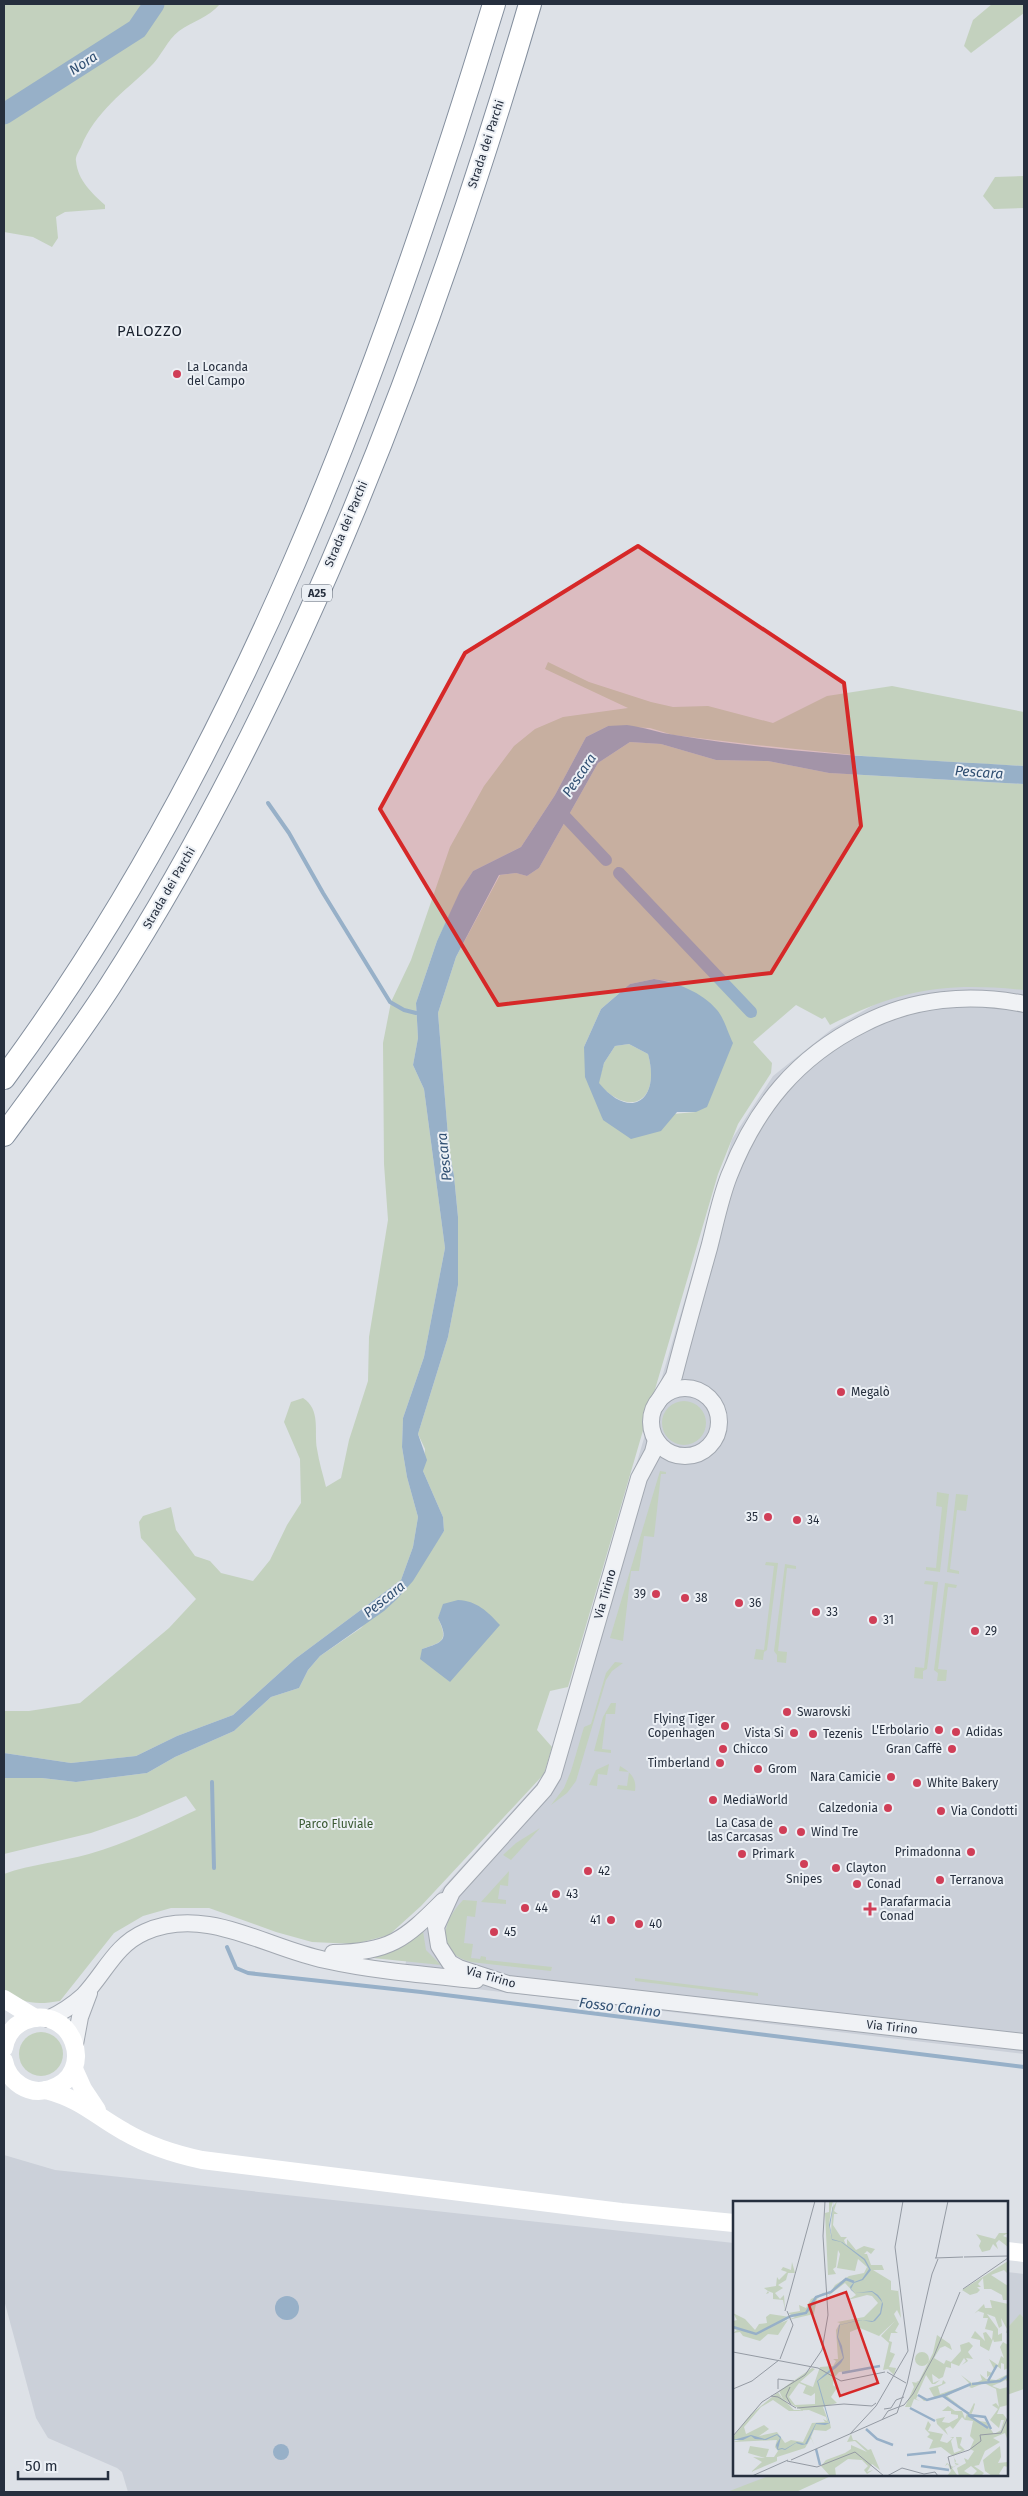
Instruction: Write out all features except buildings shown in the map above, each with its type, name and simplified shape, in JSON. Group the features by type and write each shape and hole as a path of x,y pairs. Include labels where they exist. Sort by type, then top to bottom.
{"highway":[{"name":"A25","path":"4,1078 80,966 144,863 214,732 269,616 336,460 365,384 450,143 494,4"},
{"name":"Strada dei Parchi","path":"4,1135 74,1040 155,913 228,780 285,664 344,530 398,397 456,236 530,4"}],"main road":[{"path":"4,1999 41,2018 62,2025 75,2044 76,2057 74,2069 63,2083 46,2090"},
{"path":"4,2045 14,2028 41,2018"},
{"path":"4,2022 4,2045"},
{"path":"4,2061 7,2070 15,2082 30,2089 46,2090 78,2101 122,2131 159,2149 202,2160 621,2212 733,2223"},
{"path":"74,2069 90,2101 104,2118"},
{"path":"1008,2251 1024,2253"}],"street":[{"path":"656,1405 663,1396 672,1391 694,1390 712,1402 717,1411 719,1422 716,1437 711,1445 694,1455 673,1454 663,1448 656,1440 651,1422 656,1405 674,1376 728,1177 746,1139 770,1098 785,1080 841,1035 882,1014 943,999 994,998 1024,1004"},
{"name":"Via Tirino","path":"656,1440 653,1452 638,1478 553,1774 544,1790 452,1892 435,1931 437,1941 444,1955 459,1968 508,1984 1024,2042"},
{"path":"298,1954 353,1953 383,1948 406,1936 452,1892"},
{"path":"41,2018 74,2004 98,1978 124,1944 153,1929 174,1924 210,1924 298,1954 327,1961 508,1984"},
{"path":"75,2044 82,2009 98,1978"}],"highlighted area":[{"path":"638,546 844,683 861,826 771,973 498,1005 380,809 465,653"}],"shaded area":[{"name":"Megalò","path":"912,983 1024,987 1024,2054 401,1980 419,1914 545,1775 732,1139 773,1076 832,1029"},
{"path":"4,2155 55,2170 733,2243 733,2476 808,2476 783,2492 128,2492 122,2472 117,2468 48,2438 36,2418 4,2300"},
{"path":"1008,2272 1024,2274 1024,2318 1020,2315 1008,2327"}],"green space":[{"path":"4,4 148,4 133,26 4,108"},
{"path":"159,4 220,4 210,13 179,31 154,63 102,113 87,135 77,154 77,168 83,181 105,205 105,209 65,212 56,217 58,238 52,247 33,237 4,232 4,119 139,33"},
{"path":"992,4 1024,4 1024,13 971,53 964,46 973,20"},
{"path":"1024,176 1024,208 994,209 983,196 995,177"},
{"path":"548,662 589,682 651,702 673,707 708,706 773,723 827,696 892,686 1024,712 1024,766 882,758 673,735 650,728 608,726 586,737 555,795 521,847 473,871 464,885 437,941 416,1003 418,1038 413,1065 424,1089 445,1248 424,1357 403,1418 402,1447 407,1477 418,1517 413,1547 401,1580 295,1659 233,1715 177,1736 136,1756 71,1763 4,1753 4,1711 29,1711 80,1703 169,1628 196,1599 141,1538 139,1522 143,1516 171,1507 176,1530 195,1556 210,1561 221,1573 253,1581 270,1560 287,1525 301,1503 300,1459 284,1422 291,1402 303,1398 309,1403 315,1414 317,1449 326,1487 341,1478 349,1440 368,1381 369,1337 388,1220 384,1164 383,1043 391,1002 411,960 450,847 484,786 514,746 535,729 563,717 628,708 545,669"},
{"name":"Parco Fluviale","path":"630,742 661,744 716,760 768,761 829,773 1024,784 1024,990 970,987 924,991 879,1003 830,1025 825,1017 822,1019 796,1005 753,1042 772,1063 771,1073 738,1124 718,1174 568,1687 550,1691 537,1730 552,1747 544,1774 421,1906 389,1935 355,1944 312,1942 276,1932 209,1908 171,1908 143,1916 114,1933 60,2001 37,2003 24,2001 4,1990 4,1874 103,1850 196,1810 186,1796 137,1817 91,1833 4,1854 4,1778 42,1778 76,1782 147,1773 175,1757 234,1731 271,1697 299,1688 308,1670 320,1656 361,1628 432,1548 444,1531 443,1517 423,1471 425,1449 418,1434 448,1337 458,1285 458,1217 449,1148 438,1013 456,957 500,875 516,873 527,876 539,868 598,763","holes":["654,979 673,982 696,1112 603,1120 584,1047 601,1009 630,984","444,1604 450,1682 422,1649 442,1639 443,1631 438,1618"]},
{"path":"629,1044 648,1054 651,1070 647,1093 640,1100 632,1102 622,1101 610,1094 598,1083 604,1063 615,1046"},
{"path":"680,1401 688,1401 700,1407 706,1423 700,1439 688,1445 680,1445 668,1439 662,1427 662,1419 668,1407"},
{"path":"660,1471 666,1472 666,1474 661,1474 654,1537 644,1536 639,1571 631,1571 623,1641 610,1638"},
{"path":"937,1492 949,1494 940,1572 926,1570 926,1567 936,1568 942,1507 936,1506"},
{"path":"956,1494 968,1495 966,1511 957,1510 950,1569 959,1571 959,1574 947,1572"},
{"path":"766,1562 778,1563 767,1650 764,1652 763,1660 754,1659 756,1649 764,1650 774,1566 765,1565"},
{"path":"785,1564 796,1566 796,1569 787,1568 778,1651 787,1652 786,1663 777,1662 777,1655 774,1651"},
{"path":"925,1581 938,1582 927,1669 923,1671 923,1679 914,1678 915,1667 924,1668 933,1585 924,1584"},
{"path":"945,1583 957,1585 956,1588 948,1587 938,1669 947,1670 946,1681 937,1681 938,1673 934,1670"},
{"path":"615,1662 623,1663 612,1671 606,1680 576,1781 567,1793 551,1805 564,1788 584,1727 591,1724 606,1673"},
{"path":"611,1703 616,1703 615,1714 606,1714 602,1749 611,1750 611,1753 594,1751 603,1717"},
{"path":"609,1764 607,1775 598,1774 597,1786 589,1785 596,1770"},
{"path":"620,1766 624,1768 628,1772 619,1771"},
{"path":"629,1772 635,1782 635,1791 617,1789 618,1785 627,1786"},
{"path":"540,1828 511,1860 503,1855 516,1843"},
{"path":"509,1871 508,1886 500,1885 498,1899 506,1900 506,1904 481,1902"},
{"path":"463,1900 477,1901 475,1917 467,1916 464,1943 473,1944 471,1958 480,1959 481,1956 486,1957 486,1960 552,1967 551,1971 471,1962 451,1951 445,1935 450,1918"},
{"path":"423,1931 426,1950 441,1965 373,1958 398,1949"},
{"path":"635,1978 758,1993 758,1996 635,1981"},
{"path":"37,2032 45,2032 57,2038 63,2054 57,2070 45,2076 37,2076 25,2070 19,2058 19,2050 25,2038"},
{"path":"1020,2314 1024,2318 1024,2389 1008,2395 1008,2327"},
{"path":"768,2476 831,2476 796,2492 727,2492"}],"water":[{"name":"Pescara","path":"627,725 718,742 762,747 849,755 1024,766 1024,784 829,773 768,761 716,760 661,744 630,742 598,763 539,868 527,876 516,873 499,875 456,957 438,1013 449,1148 458,1217 458,1285 448,1337 418,1434 427,1460 423,1471 443,1517 444,1531 413,1581 397,1599 384,1611 320,1656 308,1670 299,1688 271,1697 234,1731 175,1757 147,1773 76,1782 42,1778 4,1778 4,1753 71,1763 136,1756 177,1736 233,1715 295,1659 401,1580 413,1547 418,1517 407,1477 402,1447 403,1418 424,1357 445,1248 424,1089 413,1065 418,1038 416,1003 437,941 460,891 473,871 521,847 555,795 586,737 608,726"},
{"path":"654,979 680,985 696,993 711,1004 719,1013 733,1043 707,1107 696,1112 677,1112 661,1131 631,1139 603,1120 585,1077 584,1047 601,1009 630,984","holes":["629,1044 648,1054 651,1070 650,1084 646,1094 640,1100 632,1103 622,1101 611,1095 599,1083 604,1063 615,1046"]},
{"path":"458,1600 471,1602 491,1615 500,1625 450,1682 420,1659 422,1649 440,1642 444,1636 438,1618 443,1604"},
{"path":"287,2296 292,2297 298,2303 298,2313 292,2319 287,2320 282,2319 276,2313 275,2308 276,2303 282,2297"},
{"path":"278,2444 284,2444 289,2449 287,2458 278,2460 273,2455 273,2449"}],"waterway":[{"name":"Nora","path":"4,114 137,29 154,4"},
{"path":"268,803 289,833 323,893 390,1002 404,1010 416,1013"},
{"path":"557,808 606,860"},
{"path":"566,813 607,857"},
{"path":"618,869 754,1015"},
{"path":"619,873 751,1012"},
{"name":"Fosso Canino","path":"212,1782 214,1868"},
{"name":"Fosso Canino","path":"227,1947 236,1968 248,1973 421,1992 1024,2067"}],"place":[{"name":"La Locanda del Campo","path":"177,374"},
{"name":"Megalò","path":"841,1392"},
{"name":"35","path":"768,1517"},
{"name":"34","path":"797,1520"},
{"name":"39","path":"656,1594"},
{"name":"38","path":"685,1598"},
{"name":"36","path":"739,1603"},
{"name":"33","path":"816,1612"},
{"name":"31","path":"873,1620"},
{"name":"29","path":"975,1631"},
{"name":"Swarovski","path":"787,1712"},
{"name":"Flying Tiger Copenhagen","path":"725,1726"},
{"name":"L'Erbolario","path":"939,1730"},
{"name":"Adidas","path":"956,1732"},
{"name":"Vista Sì","path":"794,1733"},
{"name":"Tezenis","path":"813,1734"},
{"name":"Chicco","path":"723,1749"},
{"name":"Gran Caffè","path":"952,1749"},
{"name":"Timberland","path":"720,1763"},
{"name":"Grom","path":"758,1769"},
{"name":"Nara Camicie","path":"891,1777"},
{"name":"White Bakery","path":"917,1783"},
{"name":"MediaWorld","path":"713,1800"},
{"name":"Calzedonia","path":"888,1808"},
{"name":"Via Condotti","path":"941,1811"},
{"name":"La Casa de las Carcasas","path":"783,1830"},
{"name":"Wind Tre","path":"801,1832"},
{"name":"Primadonna","path":"971,1852"},
{"name":"Primark","path":"742,1854"},
{"name":"Snipes","path":"804,1864"},
{"name":"Clayton","path":"836,1868"},
{"name":"42","path":"588,1871"},
{"name":"Terranova","path":"940,1880"},
{"name":"Conad","path":"857,1884"},
{"name":"43","path":"556,1894"},
{"name":"44","path":"525,1908"},
{"name":"Parafarmacia Conad","path":"870,1909"},
{"name":"41","path":"611,1920"},
{"name":"40","path":"639,1924"},
{"name":"45","path":"494,1932"}],"district":[{"name":"PALOZZO","path":"150,331"}]}
